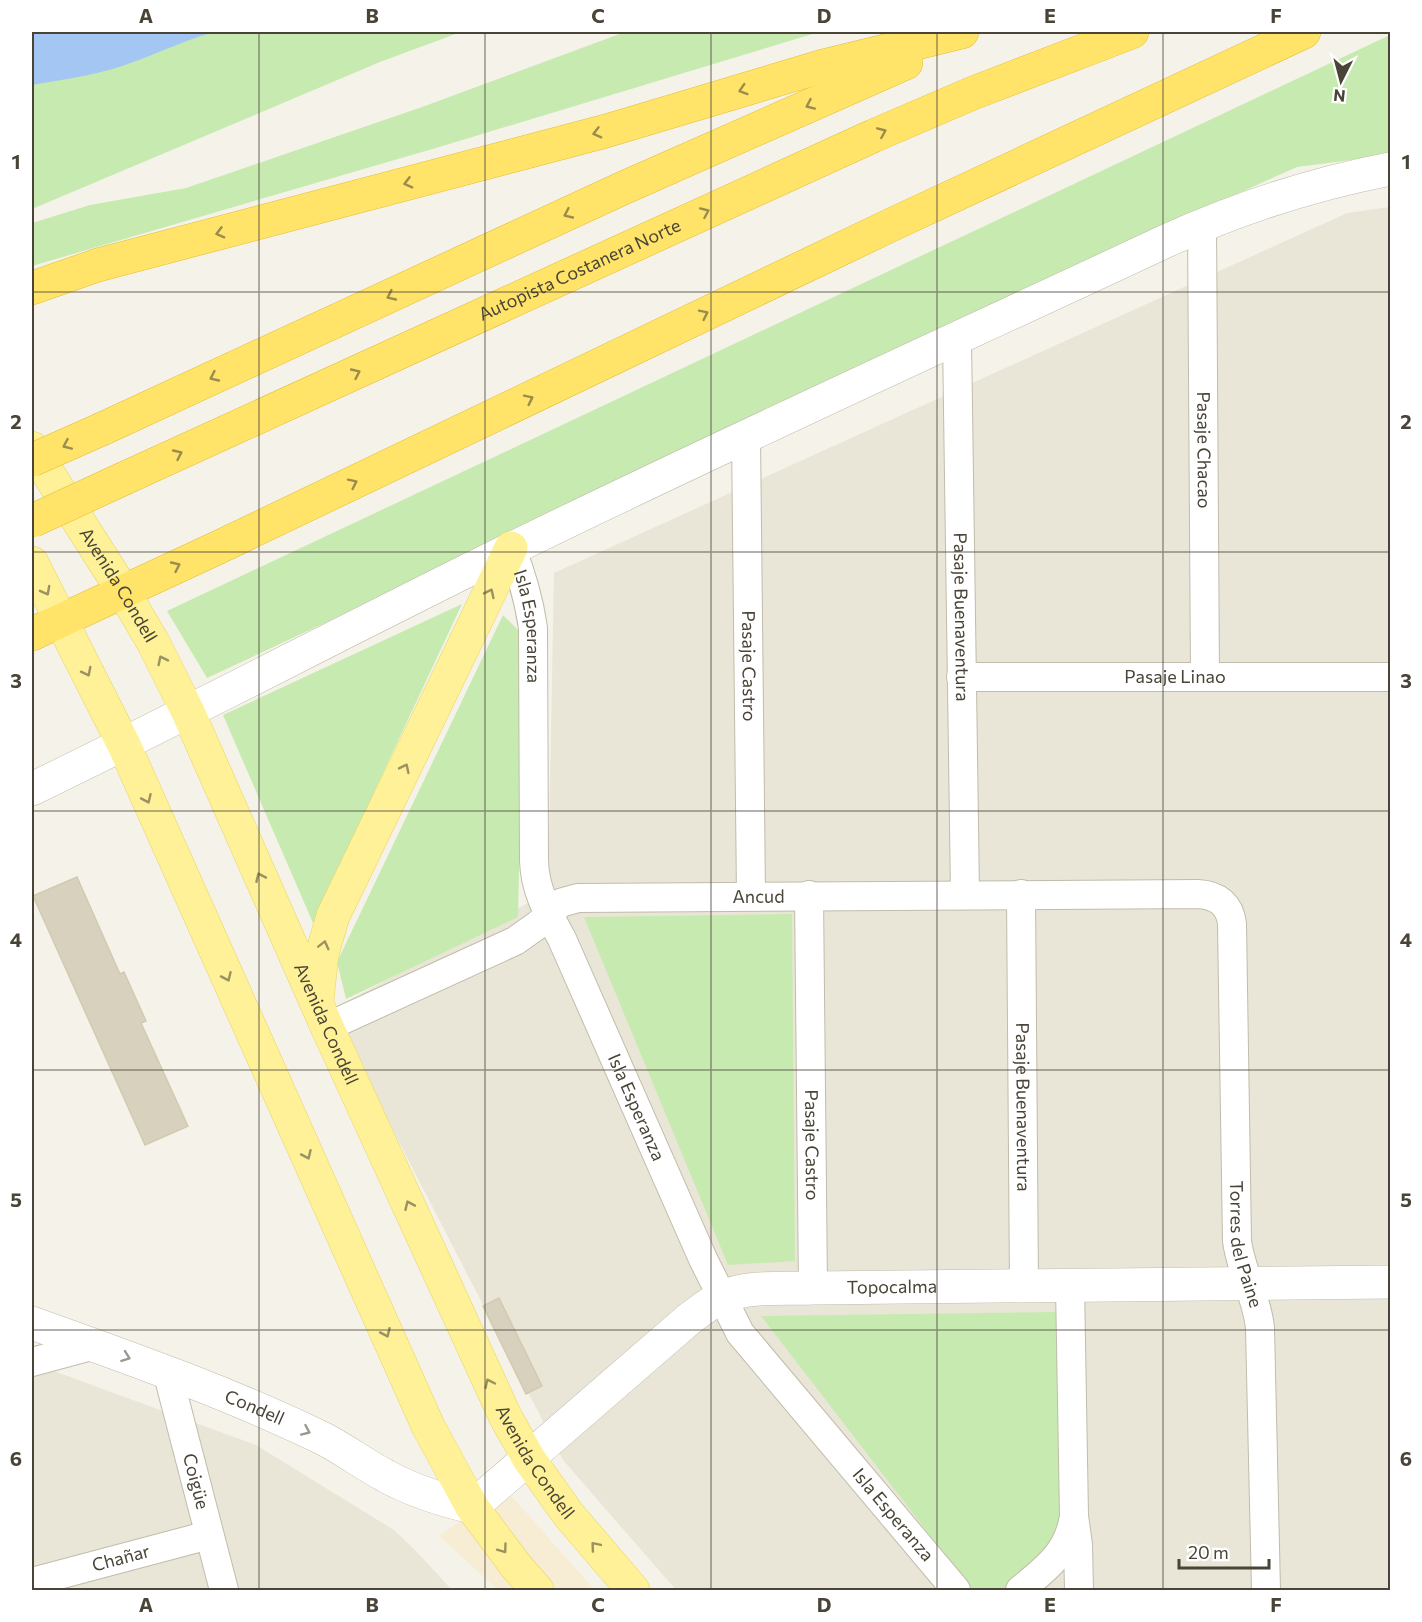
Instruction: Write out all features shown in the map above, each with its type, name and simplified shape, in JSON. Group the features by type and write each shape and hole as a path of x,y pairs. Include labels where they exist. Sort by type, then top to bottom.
{"highway":[{"path":"32,288 98,265 606,131 823,66 962,32"},
{"path":"32,460 621,189 980,32"},
{"name":"Autopista Costanera Norte","path":"32,521 873,136 973,93 1131,32"},
{"path":"32,634 891,225 1304,32"}],"main road":[{"name":"Avenida Condell","path":"32,448 123,591 154,644 188,712 322,1015 505,1416 529,1459 568,1514 633,1590"},
{"path":"322,1015 322,954 333,916 511,548"},
{"path":"32,563 124,746 428,1426 472,1507 537,1590"}],"street":[{"path":"32,789 124,746 511,548 1202,224 1287,194 1390,169"},
{"name":"Pasaje Chacao","path":"1202,224 1205,677"},
{"name":"Pasaje Buenaventura","path":"957,339 965,894"},
{"name":"Pasaje Castro","path":"746,436 751,896"},
{"name":"Isla Esperanza","path":"511,548 530,603 533,628 534,875 548,913 721,1298 740,1333 956,1590"},
{"name":"Pasaje Linao","path":"961,677 1390,677"},
{"name":"Pasaje Buenaventura","path":"1021,894 1024,1285"},
{"name":"Ancud","path":"322,1015 515,941 528,934 560,903 578,897 1207,894 1222,902"},
{"name":"Pasaje Castro","path":"809,895 813,1288"},
{"name":"Torres del Paine","path":"1222,902 1231,916 1232,924 1237,1241 1239,1255 1256,1304 1260,1328 1266,1590"},
{"name":"Topocalma","path":"472,1507 690,1319 721,1298 747,1291 1024,1285 1390,1282"},
{"path":"1070,1285 1074,1516 1078,1545 1079,1590"},
{"name":"Condell","path":"32,1323 167,1371 326,1440 406,1486 472,1507"},
{"path":"32,1362 94,1345"},
{"name":"Coigüe","path":"167,1371 224,1590"},
{"path":"1020,1590 1059,1556 1069,1538 1074,1516"},
{"name":"Chañar","path":"32,1582 209,1535"}],"shaded area":[{"path":"1390,207 1390,1590 676,1590 563,1460 331,1010 548,892 554,573 1347,213"},
{"path":"32,1363 256,1445 394,1530 452,1590 32,1590"},
{"path":"506,1490 595,1590 498,1590 439,1536"}],"green space":[{"path":"32,32 461,32 380,62 32,209"},
{"path":"625,32 819,32 446,145 32,266 32,223 90,205 186,188 422,107"},
{"path":"1390,35 1390,155 1297,167 1038,283 621,485 207,678 167,611"},
{"path":"462,604 313,923 223,715"},
{"path":"503,615 524,636 518,917 346,999 337,962"},
{"path":"792,914 795,1261 728,1265 584,917"},
{"path":"1059,1312 1062,1523 1045,1560 1005,1590 972,1590 761,1316"}],"water":[{"path":"32,32 215,32 111,69 32,85"}],"building":[{"path":"77,877 120,974 124,972 146,1021 141,1023 188,1126 145,1145 33,896"},
{"path":"499,1298 542,1386 526,1394 483,1306"}]}
